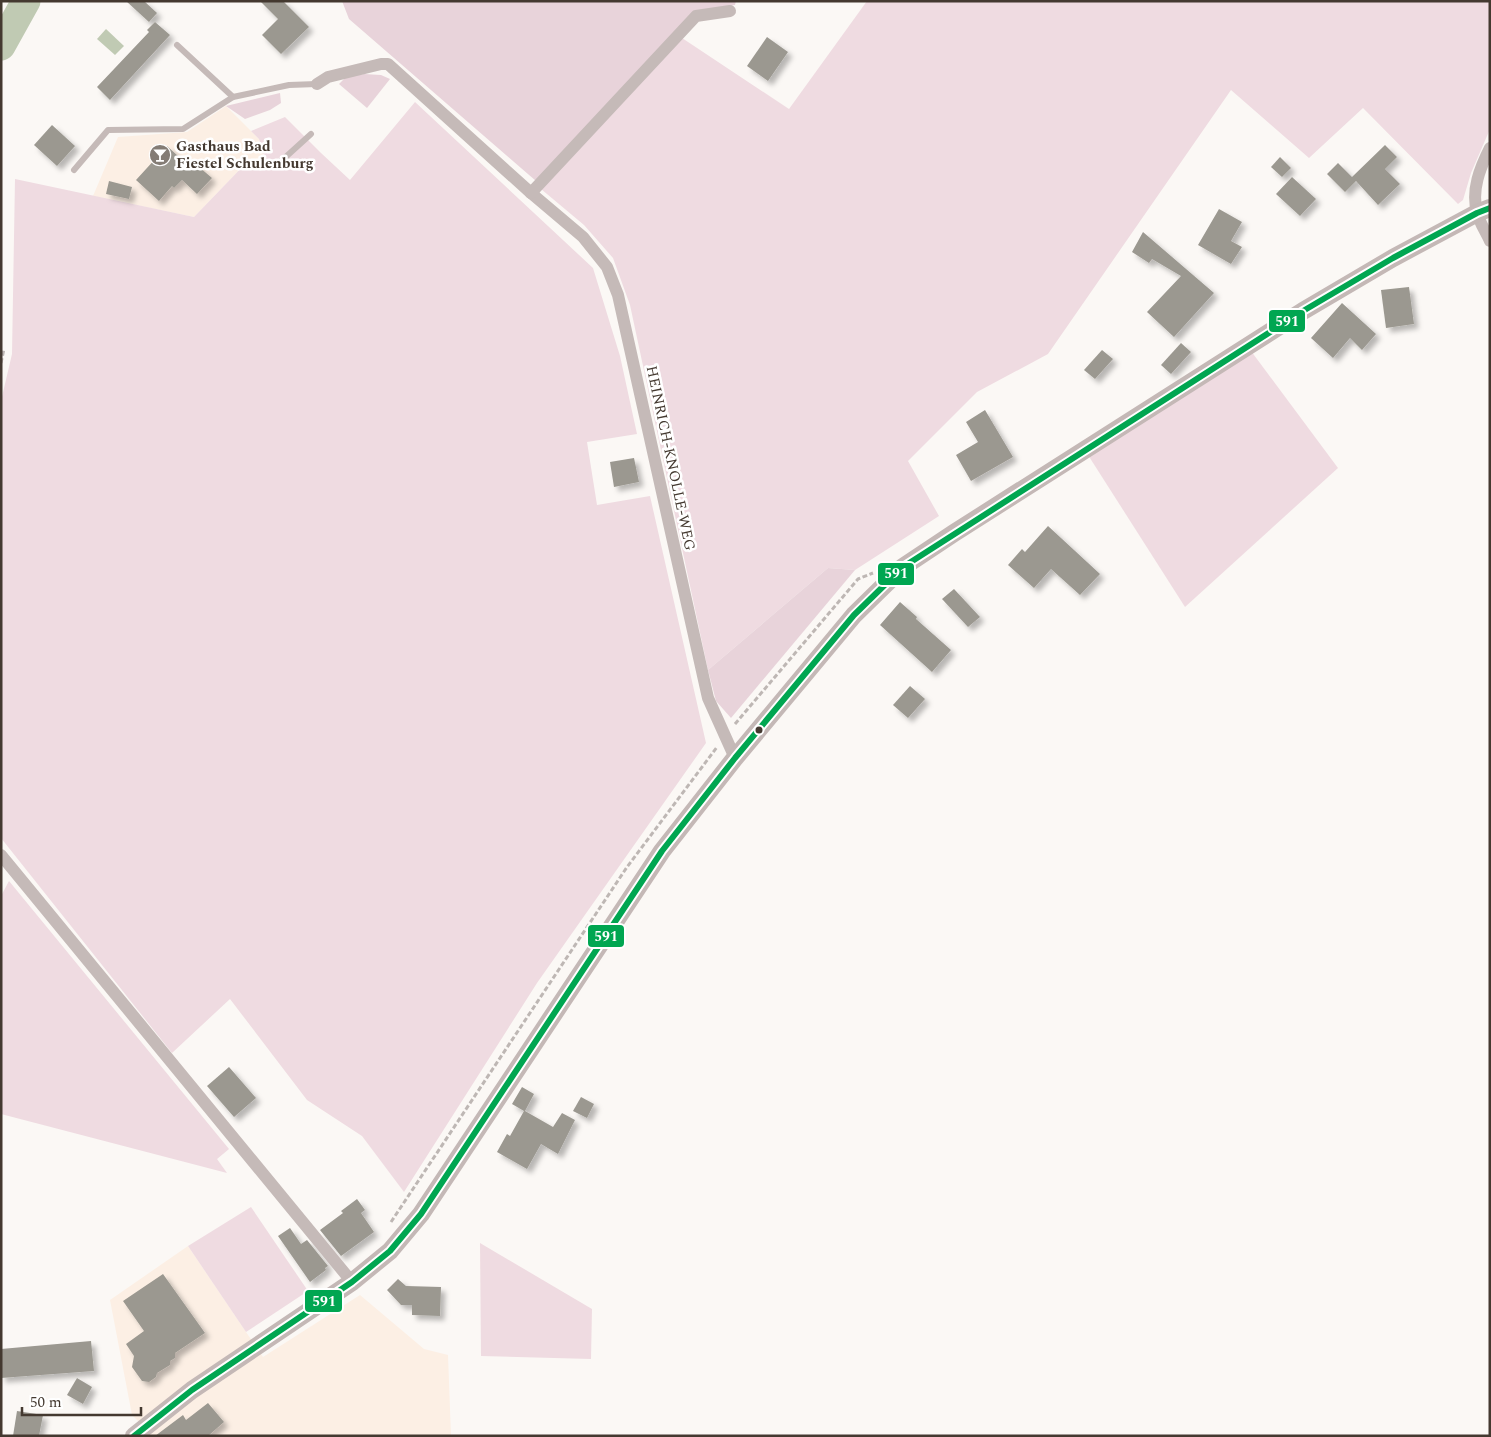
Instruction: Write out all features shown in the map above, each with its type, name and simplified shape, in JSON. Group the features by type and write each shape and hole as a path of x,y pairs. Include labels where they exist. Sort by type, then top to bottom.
{"street":[{"path":"531,193 696,16 730,11"},
{"name":"HEINRICH-KNOLLE-WEG","path":"317,84 328,77 388,64 531,193 583,237 607,267 618,295 708,698 735,758"},
{"path":"1490,148 1478,174 1475,200 1483,210 1490,241"},
{"path":"134,1436 192,1390 352,1282 390,1251 421,1214 662,851 735,758 854,615 903,567 1303,311 1393,258 1483,210"},
{"path":"1,855 352,1282"}],"lane":[{"path":"177,45 233,97"},
{"path":"74,170 108,130 183,129 233,97 289,85 317,84"},
{"path":"247,166 268,166 279,163 311,134"}],"path":[{"path":"1,363 4,349"},
{"path":"388,1227 627,867 724,736 858,579 879,570"}],"shaded area":[{"path":"342,1 736,1 735,5 696,11 536,181 349,19"},
{"path":"867,1 1490,1 1490,129 1471,173 1463,200 1458,204 1363,108 1309,158 1231,90 1048,354 977,392 908,461 939,516 855,570 828,568 708,670 630,305 613,258 584,225 541,189 682,38 789,109"},
{"path":"106,29 124,46 115,55 97,39"},
{"path":"364,74 381,75 390,79 367,108 339,84 346,77"},
{"path":"280,93 281,103 270,110 245,119 226,106"},
{"path":"415,102 593,268 620,356 637,434 587,442 597,505 650,496 706,743 537,983 404,1192 362,1136 307,1100 230,999 172,1053 1,838 1,401 12,354 15,179 194,217 247,162 266,162 259,139 251,131 285,117 350,180"},
{"path":"226,106 259,139 267,163 247,162 194,217 93,196 118,137 187,132"},
{"path":"1251,351 1338,468 1185,607 1088,455"},
{"path":"828,568 855,570 731,718 716,701 708,670"},
{"path":"9,881 229,1149 217,1159 227,1173 1,1114 1,896"},
{"path":"251,1207 308,1291 246,1332 188,1246"},
{"path":"480,1243 592,1309 591,1359 481,1356"},
{"path":"188,1246 263,1357 360,1295 424,1349 448,1355 451,1436 147,1436 149,1432 132,1415 110,1300"}],"building":[{"path":"126,1 144,1 157,13 149,22"},
{"path":"260,1 283,1 309,27 281,54 262,35 278,19"},
{"path":"155,22 170,35 110,100 97,87 149,32 147,30"},
{"path":"767,37 788,52 768,81 747,66"},
{"path":"52,125 75,146 57,166 34,145"},
{"path":"1385,145 1397,157 1385,169 1400,184 1378,205 1356,181 1345,192 1327,174 1338,163 1352,177"},
{"path":"167,146 188,165 192,161 212,178 197,194 182,180 174,188 172,186 159,201 136,180"},
{"path":"1280,157 1291,168 1282,177 1271,167"},
{"path":"1292,177 1316,199 1300,216 1276,194"},
{"path":"109,181 132,187 129,199 106,194"},
{"path":"1219,209 1242,222 1231,241 1242,247 1231,264 1198,245"},
{"path":"1143,232 1214,293 1174,337 1147,312 1181,276 1152,259 1149,263 1132,252"},
{"path":"1409,287 1414,324 1386,328 1381,290"},
{"path":"1342,303 1376,334 1362,350 1350,338 1333,358 1311,338"},
{"path":"1181,343 1191,352 1171,374 1161,365"},
{"path":"1102,350 1113,359 1095,379 1084,370"},
{"path":"985,410 1013,457 971,481 956,455 978,442 966,422"},
{"path":"634,458 639,482 614,487 610,462"},
{"path":"1048,526 1100,574 1080,595 1051,569 1034,588 1008,565 1022,549 1025,552"},
{"path":"954,589 980,617 968,627 942,599"},
{"path":"900,602 951,650 932,672 880,625"},
{"path":"910,686 925,699 908,718 893,705"},
{"path":"229,1067 256,1098 234,1117 207,1086"},
{"path":"522,1087 534,1094 525,1111 553,1127 562,1113 575,1120 558,1154 541,1144 527,1169 497,1152 507,1134 510,1136 524,1111 512,1104"},
{"path":"581,1097 594,1104 587,1118 573,1111"},
{"path":"357,1199 365,1210 361,1213 374,1232 341,1256 320,1230 343,1213 341,1211"},
{"path":"290,1228 301,1244 307,1240 328,1266 325,1268 326,1270 310,1282 278,1236"},
{"path":"163,1274 205,1333 175,1353 175,1358 170,1361 170,1365 157,1373 156,1377 149,1382 142,1381 132,1367 134,1356 126,1344 144,1331 123,1301"},
{"path":"398,1279 406,1286 441,1287 440,1316 412,1315 412,1305 401,1305 387,1290"},
{"path":"91,1341 94,1371 1,1378 1,1349"},
{"path":"77,1378 92,1387 83,1404 67,1395"},
{"path":"208,1403 224,1422 208,1436 155,1436 183,1415 186,1420"},
{"path":"17,1411 43,1415 39,1436 13,1436"}],"waterway":[{"path":"1,46 26,1"}],"transit line":[{"name":"591","path":"134,1436 192,1390 352,1282 390,1251 421,1214 662,851 735,758 854,615 903,567 1303,311 1393,258 1477,213 1490,208"}],"place":[{"name":"Gasthaus Bad Fiestel Schulenburg","path":"160,155"}]}
